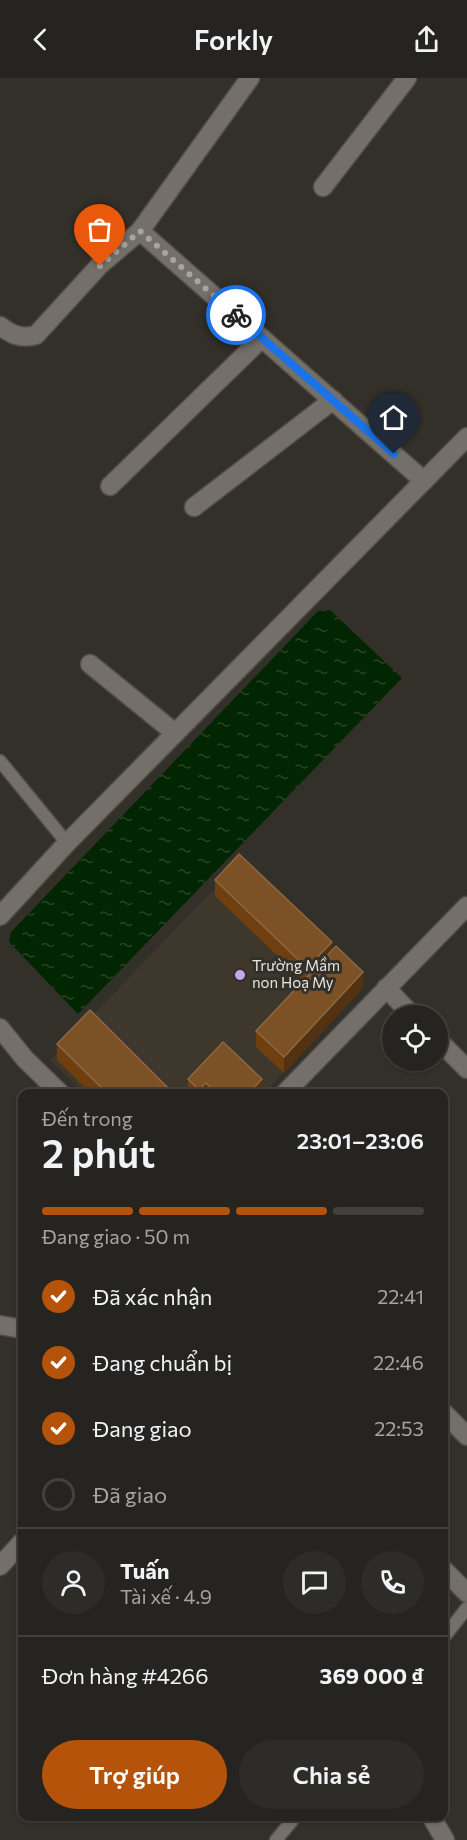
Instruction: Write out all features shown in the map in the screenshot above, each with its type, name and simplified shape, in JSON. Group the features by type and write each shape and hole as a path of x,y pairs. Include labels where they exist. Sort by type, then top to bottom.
{"street":[{"path":"0,326 10,334 20,337 36,335 100,266 140,231 250,78"},
{"path":"322,188 407,78"},
{"path":"140,231 424,481"},
{"path":"110,486 262,338"},
{"path":"194,507 333,400"},
{"path":"0,916 67,843 466,440"},
{"path":"90,664 176,733"},
{"path":"289,1089 467,906"},
{"path":"386,988 402,1005"},
{"path":"0,1028 25,1059 56,1089"},
{"path":"448,1048 464,1061"},
{"path":"0,1325 18,1328"},
{"path":"448,1417 467,1436"},
{"path":"0,1566 18,1546"},
{"path":"448,1574 467,1593"},
{"path":"434,1821 445,1840"}],"lane":[{"path":"0,761 67,843"},
{"path":"448,1632 467,1608"},
{"path":"276,1840 292,1821"}],"shaded area":[{"name":"Trường Mầm non Hoạ My","path":"237,865 363,988 268,1089 81,1089 50,1060"}],"water":[{"path":"330,610 402,678 78,1014 9,942 11,932 318,611"}],"building":[{"path":"239,854 332,942 307,968 215,880"},
{"path":"336,946 363,972 284,1057 256,1031"},
{"path":"90,1010 169,1089 103,1089 57,1044"},
{"path":"223,1042 262,1079 253,1089 213,1089 206,1083 198,1089 188,1079"}],"way so far":[{"path":"100,266 140,231 236,315"}],"place":[{"name":"Trường Mầm non Hoạ My","path":"240,975"}],"route":[{"path":"236,315 394,454"}]}
